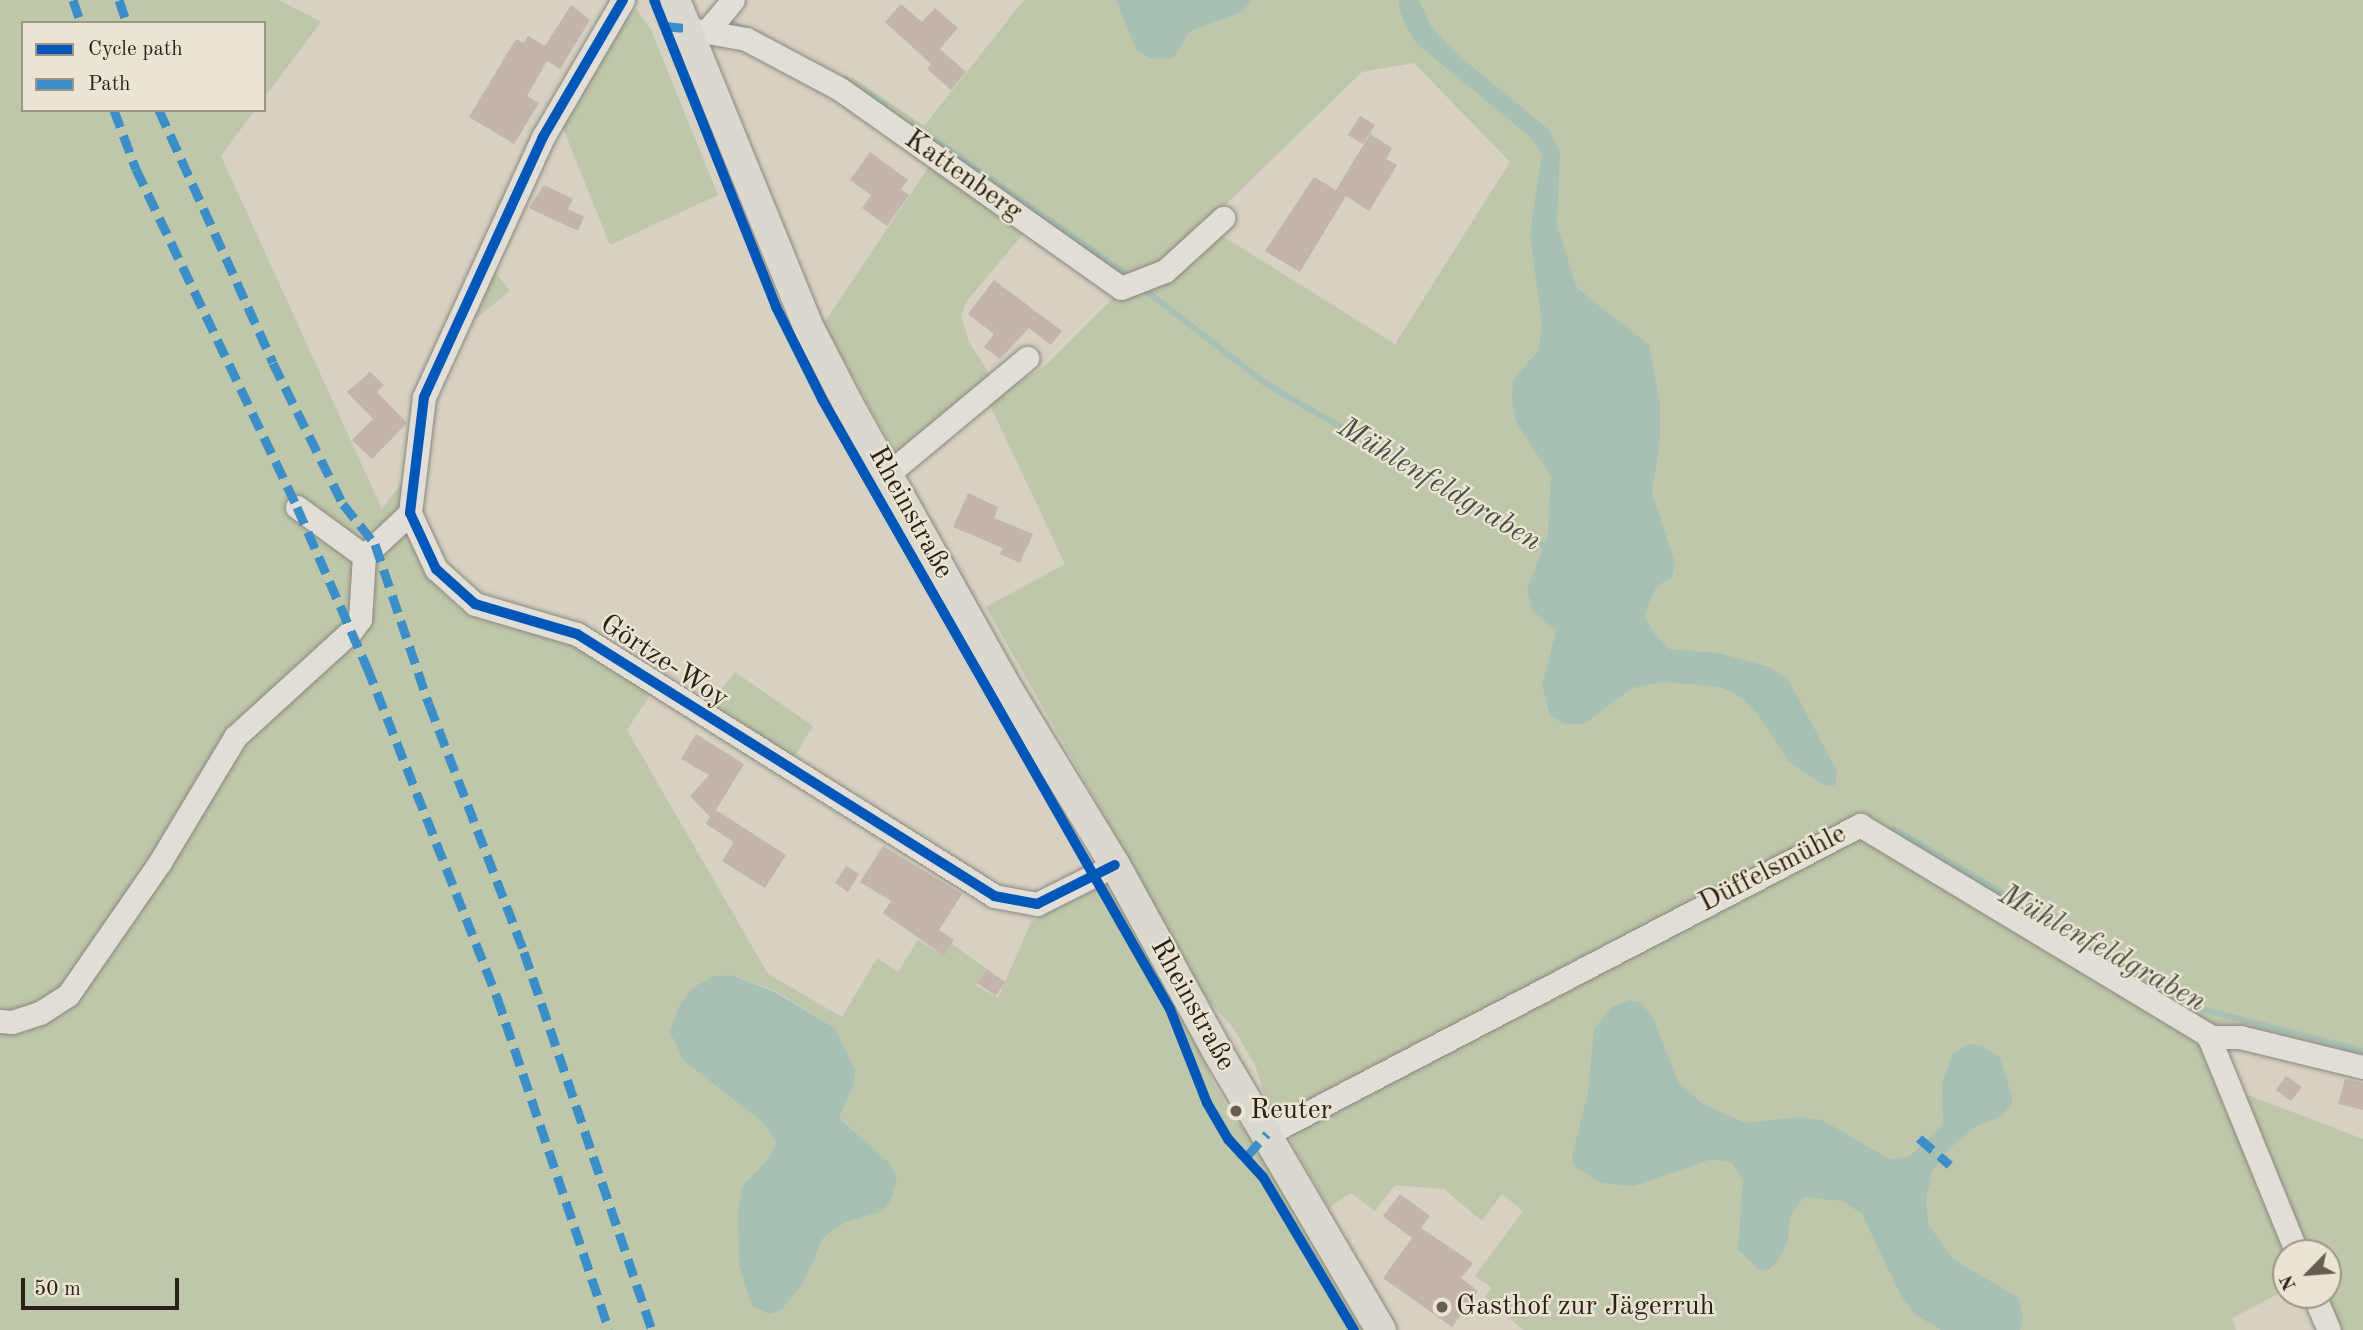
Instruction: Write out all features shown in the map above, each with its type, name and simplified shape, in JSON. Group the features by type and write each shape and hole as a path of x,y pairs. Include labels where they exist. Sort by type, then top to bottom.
{"main road":[{"name":"Rheinstraße","path":"689,19 810,330 1005,685 1115,865 1381,1330"}],"street":[{"path":"0,1021 12,1022 40,1013 68,995 139,894 235,737 360,619 365,556 410,513 424,397 544,137 623,0"},
{"path":"689,19 733,0"},
{"name":"Kattenberg","path":"689,19 746,39 840,89 1121,288 1166,271 1223,218"},
{"path":"889,473 1027,358"},
{"path":"297,507 365,556"},
{"name":"Görtze-Woy","path":"410,513 436,569 475,604 577,634 994,896 1037,904 1115,865"},
{"name":"Düffelsmühle","path":"1267,1134 1860,825 2208,1037"},
{"path":"2291,1239 2208,1037 2240,1037 2363,1067"},
{"path":"2321,1309 2329,1330"}],"shaded area":[{"path":"0,0 279,0 321,22 266,95 266,21 21,21 21,112 254,112 221,156 382,509 403,481 429,577 460,610 573,640 652,692 627,730 768,974 842,1017 877,958 898,972 918,940 944,956 952,944 987,969 976,985 998,998 1031,922 1087,891 1100,859 1186,1010 1212,1080 1235,1120 1281,1174 1371,1330 0,1330","holes":["731,975 775,991 835,1028 854,1085 839,1118 889,1164 880,1212 844,1223 823,1238 804,1282 739,1266 742,1187 771,1155 776,1141 762,1122 684,1061"]},
{"path":"1024,0 2363,0 2363,1062 2215,1028 1872,824 1290,1114 1268,1107 1255,1065 1232,1026 1190,981 1115,851 1122,847 986,607 1065,564 988,401 1045,366 1118,293 1216,232 1395,344 1510,162 1414,63 1362,72 1180,249 1127,279 847,85 852,77 924,126"},
{"path":"1116,0 1252,0 1242,12 1190,31 1173,58 1165,59 1150,58 1137,51"},
{"path":"1398,0 1419,0 1431,27 1457,54 1548,129 1560,151 1557,226 1577,288 1649,345 1660,405 1660,440 1652,492 1675,564 1672,577 1657,586 1649,602 1645,617 1655,635 1669,649 1719,653 1769,667 1789,681 1837,771 1836,785 1825,786 1788,761 1758,714 1742,698 1721,687 1665,682 1632,688 1584,724 1564,724 1550,715 1542,685 1556,631 1532,610 1527,590 1548,534 1551,476 1516,422 1512,402 1513,380 1538,351 1542,326 1530,233 1542,154 1530,137 1416,43 1402,18"},
{"path":"636,8 651,30 718,195 610,245 561,123 607,45"},
{"path":"932,162 1028,228 966,302 961,316 969,342 990,375 895,453 824,323"},
{"path":"492,268 510,291 464,328"},
{"path":"735,672 813,726 791,762 706,708"},
{"path":"1855,838 1871,841 2207,1049 2281,1239 2272,1239 2272,1297 2232,1318 2236,1330 1523,1330 1485,1296 1492,1288 1475,1276 1523,1211 1502,1194 1482,1221 1444,1189 1395,1185 1375,1211 1351,1193 1329,1208 1291,1141 1296,1125"},
{"path":"731,975 775,992 835,1028 855,1069 854,1085 839,1118 890,1164 897,1180 890,1202 880,1212 844,1223 823,1238 804,1282 781,1310 770,1314 752,1306 739,1266 738,1213 742,1187 771,1155 776,1141 762,1122 684,1061 670,1032 680,1004 693,988 711,977"},
{"path":"1629,1000 1641,1003 1652,1016 1678,1082 1703,1104 1745,1123 1799,1117 1822,1120 1889,1159 1909,1157 1943,1125 1942,1084 1952,1055 1968,1044 1982,1046 2000,1058 2013,1101 2002,1116 1973,1128 1948,1150 1932,1172 1926,1200 1928,1224 1954,1260 2018,1297 2023,1319 2020,1330 1941,1330 1916,1315 1901,1296 1862,1214 1842,1201 1804,1197 1790,1216 1788,1242 1779,1259 1769,1270 1758,1269 1738,1249 1743,1180 1732,1163 1712,1159 1634,1186 1601,1183 1575,1167 1572,1157 1588,1091 1594,1029 1611,1008"},
{"path":"2240,1092 2363,1139 2363,1330 2337,1330 2329,1309 2342,1309 2342,1239 2300,1239"}],"building":[{"path":"901,4 922,22 935,8 958,28 940,49 966,72 951,90 927,69 931,64 885,22"},
{"path":"571,5 590,20 560,69 547,61 527,96 539,103 514,144 469,117 516,39 524,43 528,36 545,46"},
{"path":"1360,116 1375,125 1363,144 1348,135"},
{"path":"1370,134 1392,148 1386,159 1397,165 1369,211 1346,196 1300,272 1265,251 1314,177 1336,190"},
{"path":"870,152 908,180 901,189 909,195 887,226 862,208 871,195 850,180"},
{"path":"544,185 573,199 568,209 584,217 578,231 529,208"},
{"path":"994,280 1062,331 1051,345 1029,328 1000,359 984,347 994,334 968,314"},
{"path":"370,372 384,385 377,392 407,423 372,459 352,440 373,419 347,392"},
{"path":"968,493 998,507 994,518 1033,534 1020,563 1000,554 1003,548 953,527"},
{"path":"696,734 744,764 716,810 786,855 765,888 722,861 734,842 706,824 710,817 690,796 709,775 681,759"},
{"path":"883,846 962,894 939,930 954,940 944,956 883,913 891,901 860,882"},
{"path":"846,866 859,874 848,892 835,883"},
{"path":"987,969 1005,982 996,996 977,983"},
{"path":"2286,1076 2302,1087 2291,1101 2276,1090"},
{"path":"2345,1079 2363,1083 2363,1110 2338,1104"},
{"path":"1400,1194 1430,1216 1421,1228 1473,1263 1461,1278 1478,1291 1452,1327 1383,1278 1412,1238 1383,1216"}],"waterway":[{"name":"Mühlenfeldgraben","path":"724,19 744,29"},
{"name":"Mühlenfeldgraben","path":"845,79 886,106"},
{"name":"Mühlenfeldgraben","path":"912,124 1129,276"},
{"name":"Mühlenfeldgraben","path":"1145,290 1265,383 1549,548"},
{"name":"Mühlenfeldgraben","path":"1894,829 2197,1008 2363,1051"}],"marked path":[{"path":"73,0 80,21"},
{"path":"119,0 126,21"},
{"path":"665,26 685,28"},
{"path":"115,112 136,169 297,507 367,667 497,997 609,1330"},
{"path":"160,112 273,363 343,504 375,544 429,704 524,952 652,1330"},
{"path":"1247,1156 1267,1134"},
{"path":"1919,1138 1950,1165"}],"cycle path":[{"path":"623,0 543,137 424,397 410,513 436,569 475,604 577,634 994,896 1037,904 1115,865"},
{"path":"654,0 776,307 822,399 1170,1009 1207,1103 1228,1139 1263,1177 1354,1330"}],"place":[{"name":"Reuter","path":"1236,1111"},
{"name":"Gasthof zur Jägerruh","path":"1442,1307"}]}
